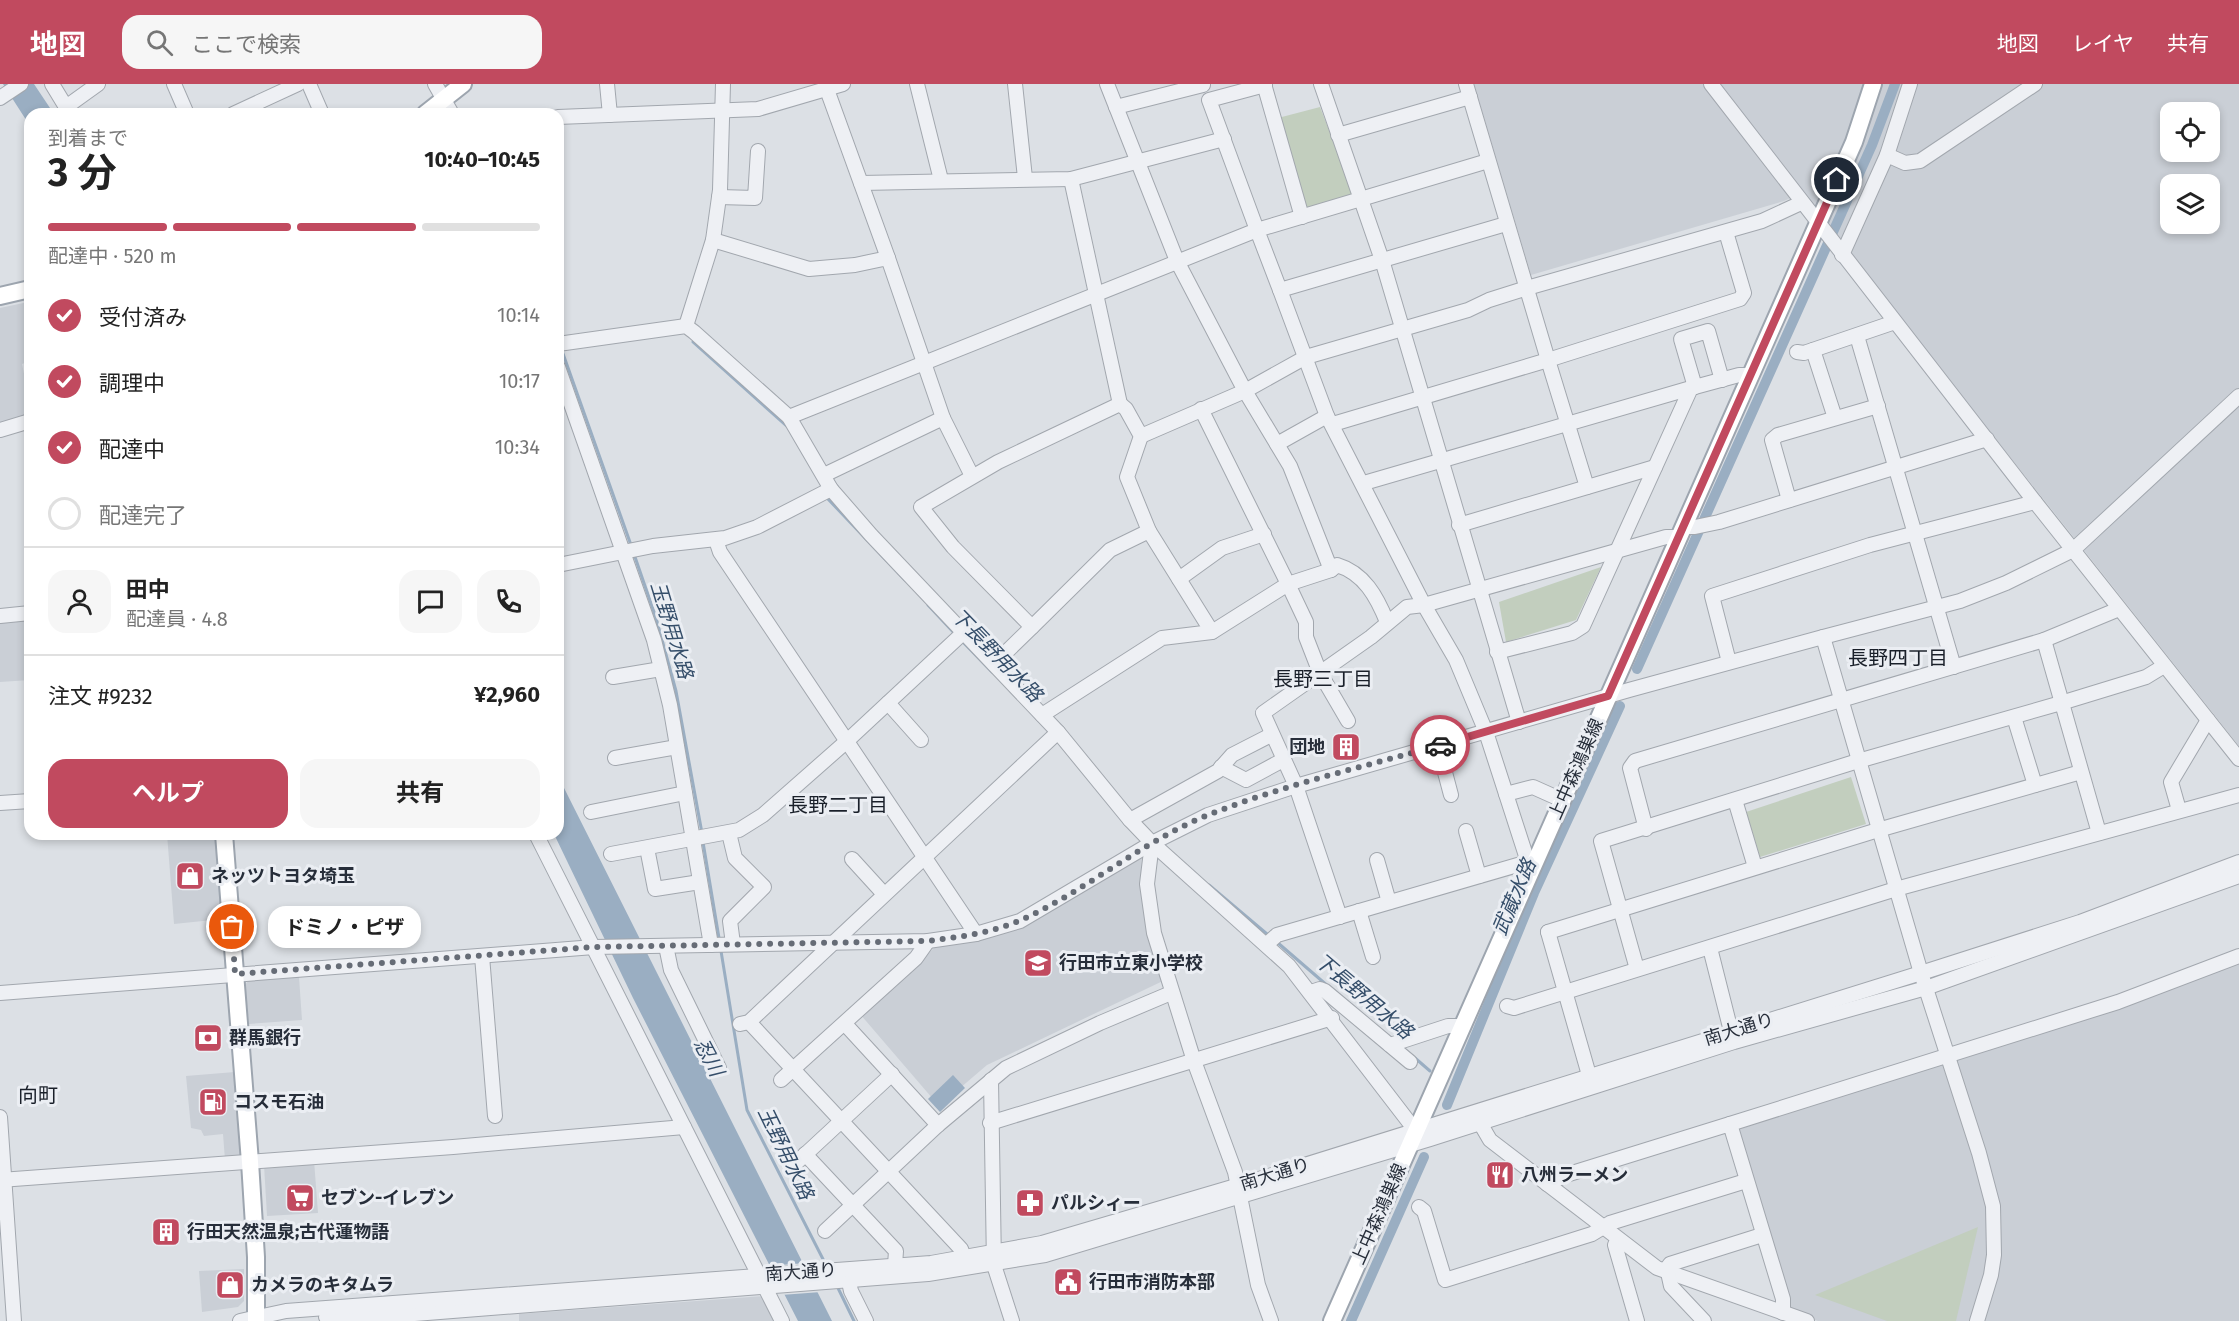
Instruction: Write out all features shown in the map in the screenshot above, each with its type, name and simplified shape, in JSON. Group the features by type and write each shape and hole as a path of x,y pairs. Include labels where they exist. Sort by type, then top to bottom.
{"main road":[{"path":"448,108 463,84"},
{"name":"上中森鴻巣線","path":"1332,1321 1531,864 1684,530 1750,375 1821,228 1873,84"},
{"path":"0,296 24,290"},
{"path":"224,840 250,1162 251,1320"}],"street":[{"path":"0,98 21,84"},
{"path":"52,84 67,108"},
{"path":"70,108 98,84"},
{"path":"174,84 184,108"},
{"path":"246,108 298,84"},
{"path":"309,84 319,108"},
{"path":"435,84 448,108"},
{"path":"607,84 610,115"},
{"path":"686,326 713,240 719,197 723,84"},
{"path":"564,117 758,109 826,87 843,84"},
{"path":"917,84 941,180"},
{"path":"1015,84 1025,178"},
{"path":"1107,84 1177,261 1245,390 1290,466 1331,570"},
{"path":"1116,107 1203,84 1330,420 1424,605 1456,660 1486,732 1531,864 1479,876 1277,935 1267,944"},
{"path":"1209,100 1264,84 1302,217"},
{"path":"1321,84 1382,260 1519,722"},
{"path":"1711,84 1801,203 2239,759"},
{"path":"1839,251 1887,155 1910,84"},
{"path":"1887,155 1905,163 1920,161 2035,84"},
{"path":"826,87 943,418 972,476"},
{"path":"1338,135 1468,91 1506,224 1587,487"},
{"path":"861,183 1025,178 1071,179 1224,139"},
{"path":"719,197 755,198 758,151"},
{"path":"789,417 1257,230 1488,161"},
{"path":"1071,179 1120,404 1126,409 1141,436"},
{"path":"1212,632 1149,531 1127,477 1141,436 1245,390 1306,357 1468,310 1489,300 1527,288 1726,232 1774,217 1801,203"},
{"path":"1280,290 1506,224"},
{"path":"1277,444 1330,420 1422,397 1548,360 1740,299 1744,293 1726,232"},
{"path":"713,240 809,269 855,265 888,258"},
{"path":"1797,352 1813,350 1895,322"},
{"path":"564,343 686,326 789,417 831,489 960,635 994,664 1042,715 1055,735 1152,843 1267,944 1311,992 1332,1018 1412,1138"},
{"path":"1497,652 1572,633 1583,626 1619,551 1654,467 1693,387 1681,339 1708,331 1722,380"},
{"path":"1857,336 1954,668"},
{"path":"1813,350 1835,418"},
{"path":"1364,483 1693,387 1750,375"},
{"path":"564,382 629,550 649,622 661,669 685,793 699,839 700,882 711,945"},
{"path":"0,993 597,947 928,941 976,934 1020,921 1152,843 1208,815 1296,786 1608,696 1991,590 2073,550 2239,396"},
{"path":"1032,627 953,547 921,507 972,476 1120,404"},
{"path":"1790,500 1772,440 1778,435 1878,406"},
{"path":"1201,409 1306,622 1306,638 1320,673 1348,721"},
{"path":"824,475 943,418"},
{"path":"0,430 24,423"},
{"path":"1340,917 1296,786 1270,735 1263,713 1371,638 1407,607 1424,605 1619,551 1987,439"},
{"path":"1459,525 1654,467"},
{"path":"564,564 629,550 716,540 757,527 831,489"},
{"path":"1729,662 1712,596 1870,545 2035,502"},
{"path":"994,664 1110,550 1149,531"},
{"path":"1179,579 1222,548 1264,534"},
{"path":"716,540 720,552 976,934"},
{"path":"1042,715 1162,638 1212,632 1288,584 1331,570 1337,565 1349,568 1364,580 1379,603 1387,622"},
{"path":"1646,829 1630,768 1635,761 2044,640 2119,609"},
{"path":"0,616 24,614"},
{"path":"612,854 739,830 763,814 847,741 960,635"},
{"path":"1822,637 1921,974 1979,1153 1993,1206 1995,1231 1991,1275 1977,1321"},
{"path":"2044,640 2100,832"},
{"path":"1637,969 1601,841 1736,801 1858,761 2061,704 2146,677 2164,666"},
{"path":"613,677 661,669"},
{"path":"888,703 921,740"},
{"path":"2014,717 2035,785"},
{"path":"2179,810 2171,782 2208,720"},
{"path":"965,1259 961,1250 840,1120 786,1075 745,1023 1055,735"},
{"path":"1130,820 1221,767 1232,755 1270,735"},
{"path":"1438,746 1451,795"},
{"path":"615,758 677,747"},
{"path":"1221,767 1246,780 1283,760"},
{"path":"1591,1080 1545,930 2081,772"},
{"path":"1506,794 1533,787 1562,800"},
{"path":"591,812 685,793"},
{"path":"1507,1006 1514,1008 1896,889 2239,795"},
{"path":"0,803 24,801"},
{"path":"1736,801 1755,867"},
{"path":"1466,831 1479,876"},
{"path":"729,832 735,858 764,887 730,921 733,944"},
{"path":"539,840 597,947 684,1127 766,1281 782,1321"},
{"path":"1152,843 1147,884 1154,933 1238,1191 1258,1285 1270,1321"},
{"path":"647,848 655,889 700,882"},
{"path":"852,859 883,893"},
{"path":"1377,860 1389,902"},
{"name":"南大通り","path":"251,1320 283,1318 286,1311 832,1276 994,1260 1099,1240 1238,1191 1732,1037 2080,922 2239,862"},
{"name":"南大通り","path":"1732,1037 1926,988 2239,876"},
{"path":"1359,911 1373,957"},
{"path":"786,1075 916,958 928,941"},
{"path":"660,946 719,1068"},
{"path":"1710,948 1732,1037"},
{"path":"482,956 495,1116"},
{"path":"1547,1184 1569,1174 2118,1002 2239,957"},
{"path":"1311,992 1320,989 1325,991 1394,1044 1410,1062"},
{"path":"825,1231 938,1125 991,1080 1016,1063 1100,1023 1172,993"},
{"path":"990,1123 1332,1018"},
{"path":"845,1024 938,1125"},
{"path":"1394,1044 1448,1026 1462,1026"},
{"path":"892,1074 800,1158 853,1204 896,1251 895,1265"},
{"path":"991,1080 994,1260 1012,1321"},
{"path":"0,1118 2,1180 14,1321"},
{"path":"1476,1118 1490,1140 1657,1268 1807,1321"},
{"path":"1730,1124 1783,1299 1783,1313"},
{"path":"2,1180 657,1131 684,1127"},
{"path":"1419,1208 1424,1211 1445,1280 1592,1234 1604,1227 1746,1181"},
{"path":"1704,1321 1671,1286 1668,1273 1670,1264 1762,1235"},
{"path":"1618,1239 1615,1245 1637,1321"},
{"name":"南大通り","path":"832,1276 895,1265 965,1259 994,1260"},
{"path":"832,1276 866,1321"}],"shaded area":[{"path":"1474,84 2239,84 2239,746 1801,193 1784,201 1531,275"},
{"path":"24,303 24,363 22,364 24,418 0,426 0,308"},
{"path":"24,619 24,680 0,682 0,621"},
{"path":"167,840 216,840 222,919 174,924"},
{"name":"行田市立東小学校","path":"1142,850 1141,887 1147,934 1167,979 987,1065 939,1106 860,1014 934,948 986,938"},
{"path":"2239,962 2239,1321 1818,1321 1787,1311 1737,1130 2124,1005"},
{"path":"299,977 302,1020 249,1024 245,985 248,981"},
{"name":"コスモ石油","path":"235,1072 242,1153 237,1160 225,1160 223,1134 204,1136 201,1130 191,1128 186,1076"},
{"path":"314,1160 318,1213 267,1216 264,1165"},
{"path":"244,1269 244,1301 238,1307 202,1312 199,1271"},
{"path":"764,1296 776,1321 519,1321 519,1314"}],"green space":[{"path":"1320,107 1354,195 1304,210 1278,118"},
{"path":"1601,567 1576,620 1506,642 1499,602"},
{"path":"1851,777 1866,824 1760,857 1746,812"},
{"path":"1978,1227 1956,1321 1887,1321 1815,1295"}],"water":[{"path":"3,84 34,84 50,108 24,108 24,117"},
{"path":"564,788 832,1321 798,1321 633,998 557,840 564,840"},
{"path":"953,1075 965,1088 940,1112 928,1099"}],"pier":[{"path":"807,1263 821,1292 781,1295 767,1266"}],"waterway":[{"name":"武蔵水路","path":"1637,669 1872,145 1895,84"},
{"name":"下長野用水路","path":"693,342 790,429"},
{"name":"玉野用水路","path":"564,356 631,545"},
{"name":"下長野用水路","path":"828,499 905,580"},
{"name":"玉野用水路","path":"634,554 656,618 676,691 702,833"},
{"name":"下長野用水路","path":"928,605 956,635"},
{"name":"下長野用水路","path":"961,640 992,672"},
{"name":"武蔵水路","path":"1447,1105 1534,893 1620,706"},
{"name":"玉野用水路","path":"703,842 719,938"},
{"name":"下長野用水路","path":"1209,885 1267,934"},
{"name":"下長野用水路","path":"1278,943 1329,987"},
{"name":"玉野用水路","path":"721,951 747,1110 827,1267"},
{"name":"下長野用水路","path":"1415,1058 1430,1071"},
{"name":"武蔵水路","path":"1351,1321 1424,1157"},
{"name":"玉野用水路","path":"837,1286 854,1321"}],"way so far":[{"path":"232,927 235,974 594,947 928,941 951,938 976,934 1020,921 1152,843 1208,815 1296,786 1440,745"}],"place":[{"name":"団地","path":"1346,747"},
{"name":"ネッツトヨタ埼玉","path":"190,876"},
{"name":"ドミノ・ピザ","path":"232,927"},
{"name":"行田市立東小学校","path":"1038,963"},
{"name":"群馬銀行","path":"208,1038"},
{"name":"コスモ石油","path":"213,1102"},
{"name":"八州ラーメン","path":"1500,1175"},
{"name":"セブン-イレブン","path":"300,1198"},
{"name":"パルシィー","path":"1030,1203"},
{"name":"行田天然温泉;古代蓮物語","path":"166,1232"},
{"name":"行田市消防本部","path":"1068,1282"},
{"name":"カメラのキタムラ","path":"230,1285"}],"district":[{"name":"長野四丁目","path":"1898,658"},
{"name":"長野三丁目","path":"1323,679"},
{"name":"長野二丁目","path":"838,805"},
{"name":"向町","path":"38,1095"}],"route":[{"path":"1440,745 1608,696 1837,180"}],"water label":[{"name":"忍川","path":"709,1057"}]}
